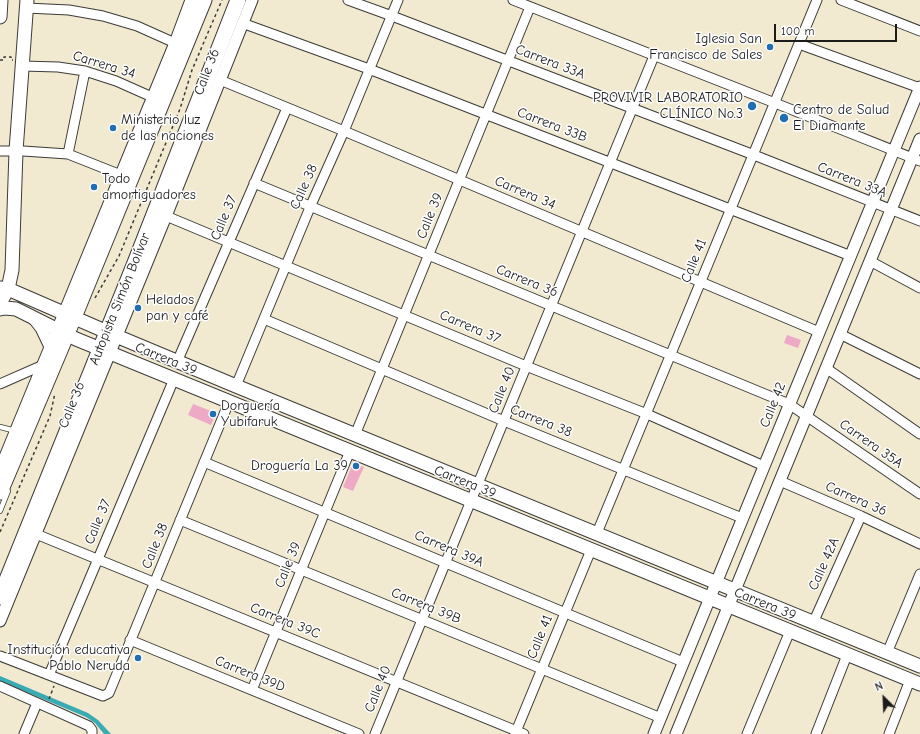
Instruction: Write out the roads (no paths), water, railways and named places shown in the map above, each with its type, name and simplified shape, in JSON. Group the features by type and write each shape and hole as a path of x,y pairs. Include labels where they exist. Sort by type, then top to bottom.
{"highway":[{"path":"6,488 49,363 71,327 204,0"},
{"name":"Autopista Simón Bolívar","path":"0,597 80,411 102,340 139,265 238,0"}],"main road":[{"path":"0,17 1,0"},
{"path":"0,303 4,288 12,270 16,151 26,4"},
{"name":"Carrera 39","path":"4,288 71,327 102,340 177,362 920,666"},
{"name":"Carrera 39","path":"0,309 16,309 34,318 71,327 102,340 174,380 915,682"}],"street":[{"path":"51,346 71,327 121,175 192,0"},
{"name":"Calle 36","path":"139,265 166,216 252,0"},
{"name":"Carrera 33A","path":"348,0 754,155 920,221"},
{"name":"Calle 38","path":"236,386 310,205 344,131 398,0"},
{"path":"513,0 916,160"},
{"name":"Calle 41","path":"598,533 817,0"},
{"path":"841,0 920,31"},
{"path":"26,4 103,16 137,26 175,43"},
{"name":"Calle 39","path":"355,435 530,7"},
{"name":"Carrera 33B","path":"242,23 369,69 851,256"},
{"path":"799,44 920,88"},
{"name":"Calle 40","path":"375,734 654,56"},
{"name":"Carrera 34","path":"22,66 58,67 85,71 116,80 152,97"},
{"path":"68,154 85,71"},
{"name":"Carrera 34","path":"220,80 819,332"},
{"name":"Calle 42","path":"654,734 920,88"},
{"name":"Calle 37","path":"177,362 287,108"},
{"path":"677,734 891,210 916,160 920,139"},
{"path":"0,151 68,154 121,175"},
{"name":"Carrera 36","path":"254,183 789,404"},
{"name":"Carrera 37","path":"166,216 526,366 647,414 764,466"},
{"path":"870,261 920,288"},
{"path":"0,469 16,431 49,363 51,346 34,318"},
{"name":"Carrera 38","path":"264,319 504,421 742,518"},
{"path":"840,334 920,374"},
{"path":"0,384 49,363"},
{"path":"826,368 920,434"},
{"name":"Calle 37","path":"49,675 174,380"},
{"name":"Calle 38","path":"49,675 103,696 109,693 229,402"},
{"name":"Carrera 35A","path":"789,404 920,494"},
{"name":"Calle 36","path":"0,621 36,534 80,411"},
{"name":"Calle 39","path":"252,690 350,451"},
{"name":"Carrera 39A","path":"204,462 684,662"},
{"name":"Carrera 36","path":"780,481 861,516 920,544"},
{"name":"Calle 42A","path":"813,623 861,516"},
{"name":"Carrera 39B","path":"180,520 661,718"},
{"name":"Carrera 39C","path":"36,534 519,733"},
{"name":"Calle 41","path":"519,733 542,668 591,550"},
{"path":"887,653 920,574"},
{"path":"747,734 790,631"},
{"name":"Carrera 39D","path":"130,640 359,734"},
{"path":"816,734 847,655"},
{"path":"0,656 49,675"},
{"path":"889,734 915,682"},
{"path":"0,686 90,730"},
{"path":"24,734 37,703"}],"lane":[{"path":"223,24 232,0"},
{"path":"133,187 136,180"},
{"path":"112,239 118,224"},
{"path":"42,479 81,381"},
{"path":"0,427 16,431"},
{"path":"0,511 6,488"}],"water":[{"path":"0,676 88,713 98,720 111,734 104,734 95,723 86,717 0,681"}],"place":[{"name":"Iglesia San Francisco de Sales","path":"770,47"},
{"name":"PROVIVIR LABORATORIO CLÍNICO No.3","path":"752,106"},
{"name":"Centro de Salud El Diamante","path":"784,118"},
{"name":"Ministerio luz de las naciones","path":"113,128"},
{"name":"Todo amortiguadores","path":"94,187"},
{"name":"Helados pan y café","path":"138,308"},
{"name":"Dorguería Yubifaruk","path":"213,414"},
{"name":"Droguería La 39","path":"356,466"},
{"name":"Institución educativa Pablo Neruda","path":"138,658"}]}
